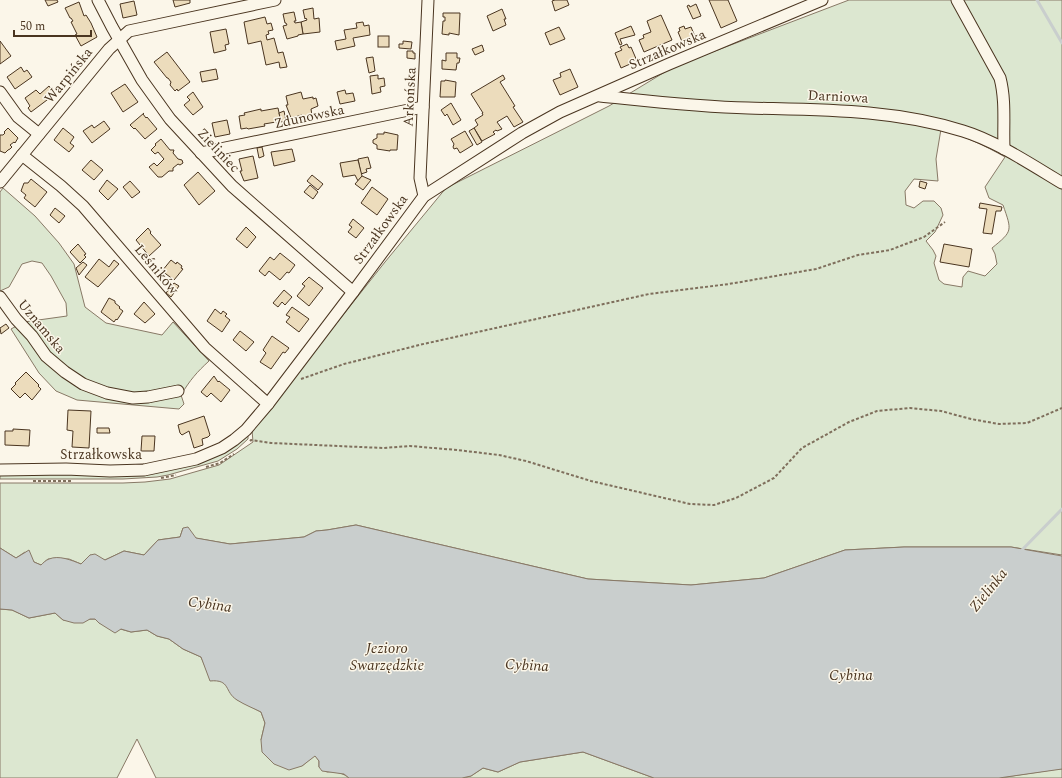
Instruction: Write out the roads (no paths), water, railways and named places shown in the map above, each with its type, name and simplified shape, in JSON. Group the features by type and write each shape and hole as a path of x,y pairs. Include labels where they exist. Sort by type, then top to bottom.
{"street":[{"name":"Zieliniec","path":"98,0 119,40 155,100 170,120 232,186 353,292"},
{"name":"Warpińska","path":"0,182 109,49 129,31 274,0"},
{"name":"Arkońska","path":"424,196 420,178 428,0"},
{"name":"Strzałkowska","path":"0,470 144,470 176,464 209,454 222,448 246,430 268,404 424,196 522,133 560,112 669,64 822,0"},
{"path":"957,0 1000,78 1003,89 1004,149"},
{"path":"0,92 18,117 39,134"},
{"name":"Darniowa","path":"598,96 676,104 738,108 819,109 878,113 925,120 964,131 1004,149 1062,183"},
{"name":"Zdunowska","path":"201,153 423,107"},
{"name":"Leśników","path":"22,154 83,206 205,348 268,404"},
{"name":"Uznamska","path":"0,297 16,319 32,336 46,356 65,372 83,384 107,392 133,398 148,397 178,391"}],"water":[{"name":"Jezioro Swarzędzkie","path":"356,525 588,579 691,585 764,578 845,550 904,547 1011,547 1062,556 1062,769 999,778 654,778 583,752 520,762 498,772 483,768 471,776 462,778 349,778 344,774 322,771 319,767 319,761 315,756 302,766 289,770 274,764 262,752 261,740 265,723 261,712 233,697 221,682 210,681 201,657 183,649 169,639 157,636 147,630 131,632 121,629 115,633 95,619 90,619 83,623 74,623 63,620 55,613 29,618 12,610 0,609 0,548 16,558 29,550 34,562 41,565 48,559 53,558 65,558 81,564 90,555 95,554 105,560 124,551 144,555 158,540 180,537 183,528 188,527 196,538 230,544 304,537 316,531"}],"waterway":[{"name":"Zielinka","path":"1037,0 1062,43"},
{"name":"Zielinka","path":"1020,552 1062,509"}],"water label":[{"name":"Cybina","path":"210,604"},
{"name":"Cybina","path":"527,665"},
{"name":"Cybina","path":"851,675"}]}
